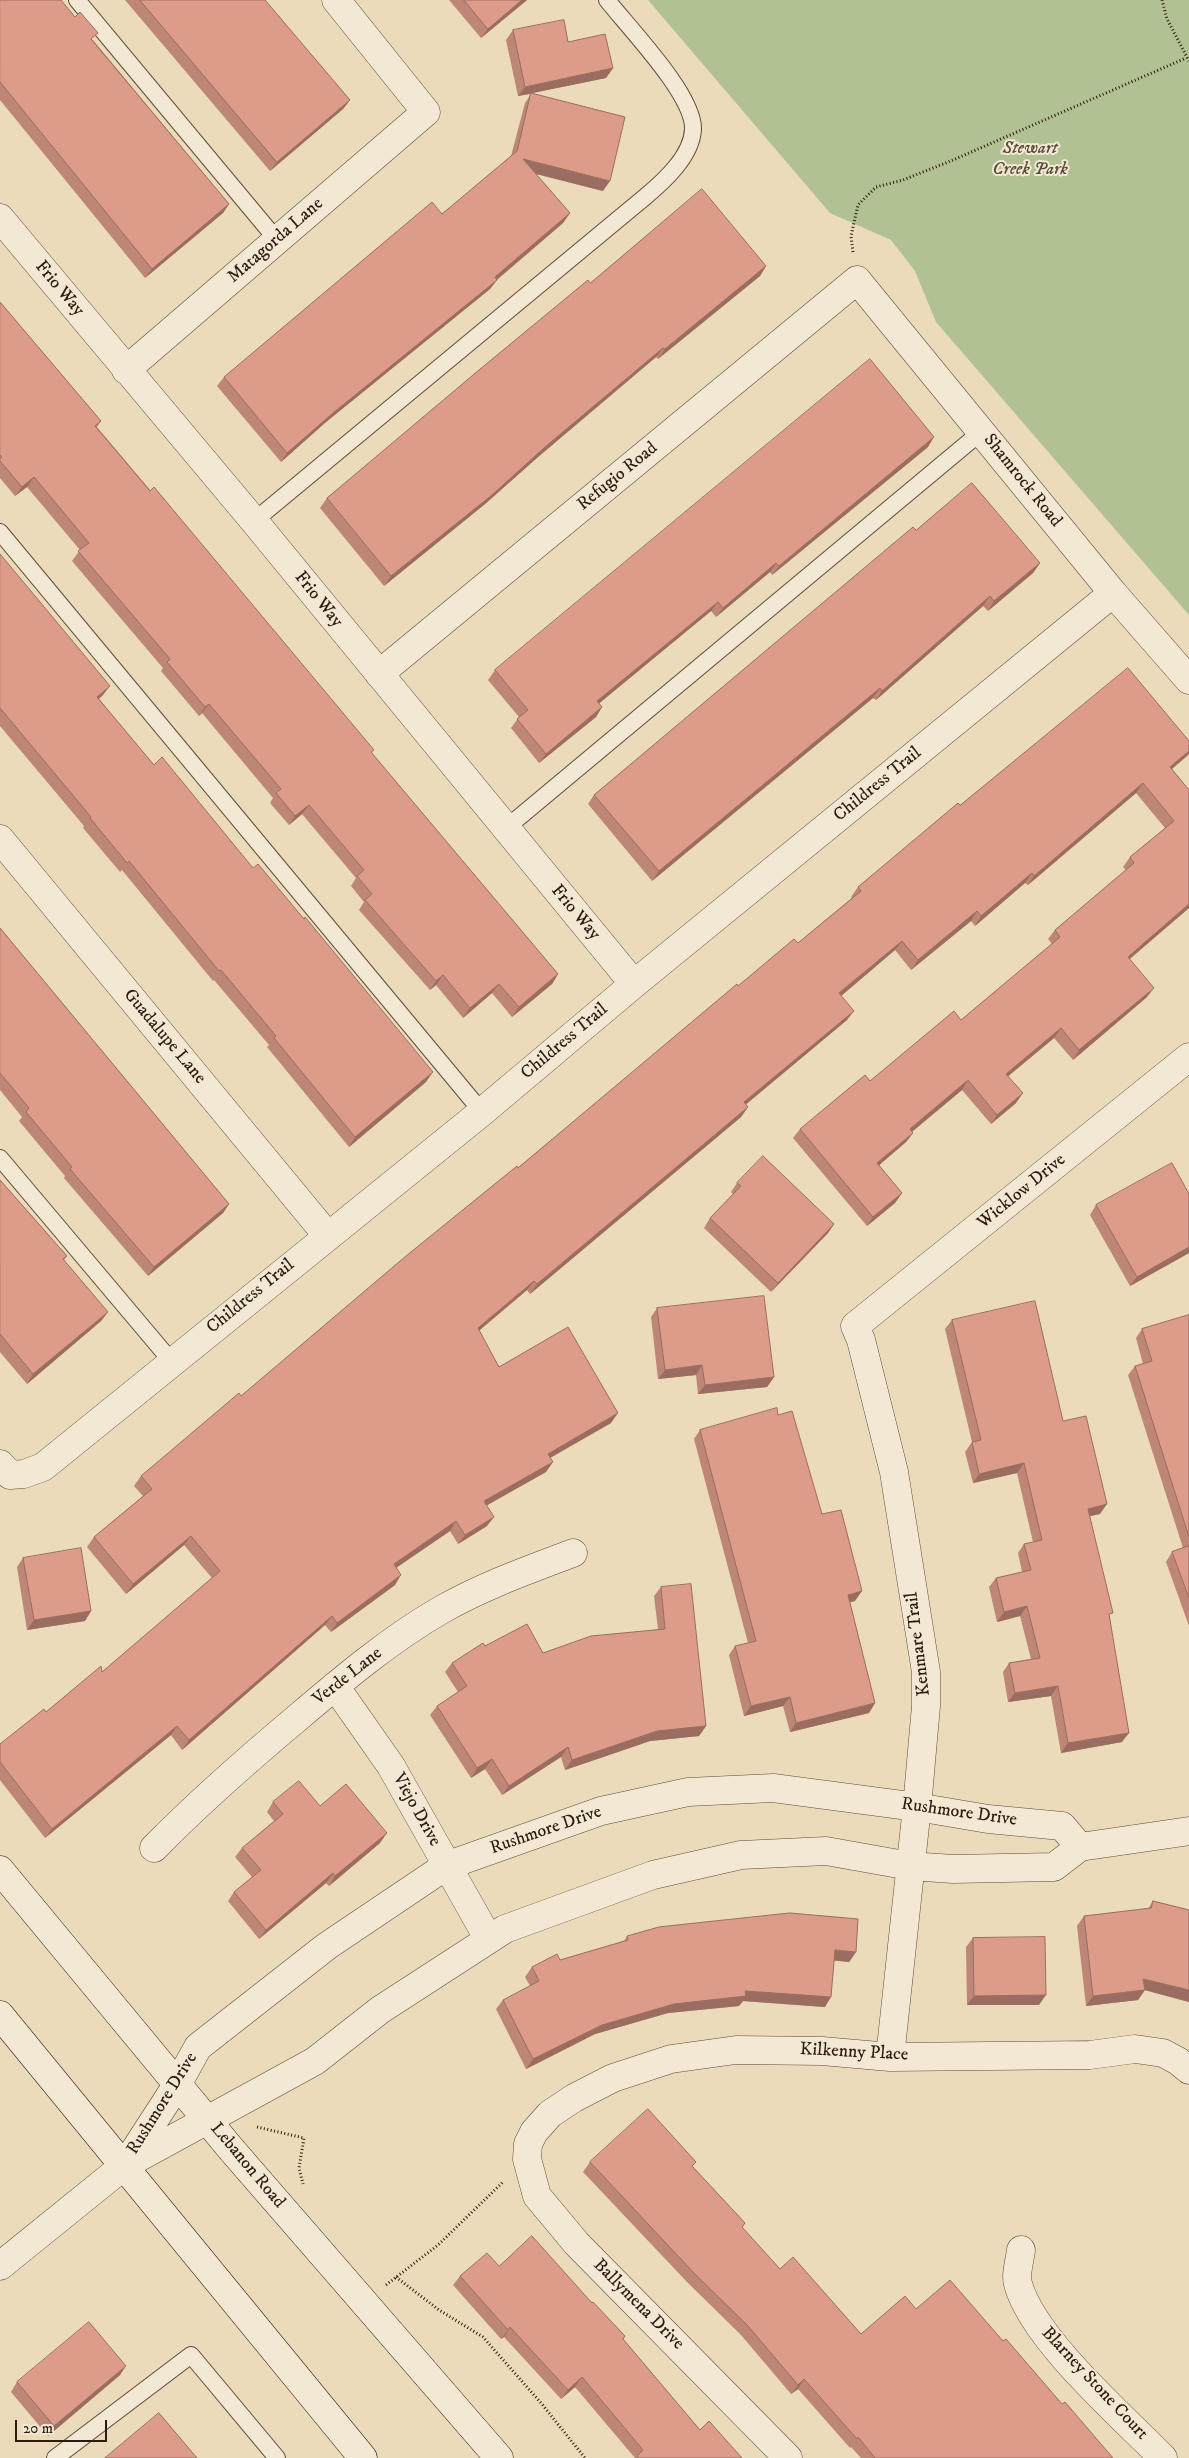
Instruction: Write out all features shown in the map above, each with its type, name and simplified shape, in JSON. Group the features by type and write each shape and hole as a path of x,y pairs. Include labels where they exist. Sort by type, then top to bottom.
{"street":[{"name":"Matagorda Lane","path":"126,370 426,112 336,0"},
{"name":"Frio Way","path":"0,218 254,522 634,984"},
{"name":"Shamrock Road","path":"857,280 1113,593 1189,680"},
{"name":"Refugio Road","path":"379,674 857,280"},
{"name":"Childress Trail","path":"3,1467 24,1474 43,1467 327,1235 482,1112 634,984 1113,593"},
{"name":"Guadalupe Lane","path":"0,839 327,1235"},
{"name":"Wicklow Drive","path":"855,1326 1189,1057"},
{"name":"Kenmare Trail","path":"855,1326 861,1340 894,1472 926,1672 926,1706 917,1807 890,2057"},
{"name":"Verde Lane","path":"154,1848 196,1804 335,1686 408,1630 443,1609 507,1577 573,1553"},
{"name":"Viejo Drive","path":"335,1686 391,1766 488,1938"},
{"name":"Rushmore Drive","path":"125,2165 178,2085 198,2047 327,1946 446,1866 601,1811 688,1792 773,1788 917,1807 988,1819 1062,1826 1080,1847"},
{"name":"Rushmore Drive","path":"0,2266 125,2165 315,2061 380,2010 505,1928 654,1875 741,1855 826,1851 910,1866 953,1869 1054,1866 1080,1847 1189,1831"},
{"name":"Lebanon Road","path":"0,1870 208,2121 500,2458"},
{"path":"0,2015 364,2458"},
{"name":"Kilkenny Place","path":"534,2132 550,2114 613,2078 671,2059 728,2050 776,2049 890,2057 1090,2055 1134,2049 1162,2053 1178,2061 1189,2070"},
{"name":"Ballymena Drive","path":"534,2132 528,2144 527,2159 537,2196 577,2244 788,2458"},
{"name":"Blarney Stone Court","path":"1021,2250 1017,2282 1028,2309 1043,2331 1073,2366 1163,2458"}],"lane":[{"path":"77,0 277,240"},
{"path":"254,522 624,215 665,180 678,162 688,146 693,130 691,114 682,95 607,0"},
{"path":"505,828 981,432"},
{"path":"0,532 482,1112"},
{"path":"0,1158 172,1362"},
{"path":"54,2458 191,2355 277,2458"}],"path":[{"path":"857,280 851,236 858,205 876,187 903,180 953,160 1188,59 1167,19 1162,0"},
{"path":"257,2127 304,2138 298,2168 304,2187"},
{"path":"378,2279 384,2286 438,2245 527,2159"},
{"path":"396,2277 440,2310 483,2337 586,2458"}],"green space":[{"name":"Stewart Creek Park","path":"648,0 1189,0 1189,615 936,322 915,271 891,240 830,213"}],"building":[{"path":"0,0 61,0 75,17 80,12 98,33 91,39 229,204 152,269 0,82"},
{"path":"140,0 265,0 350,100 277,162"},
{"path":"464,0 522,0 488,29"},
{"path":"564,20 568,42 605,34 613,68 525,87 513,30"},
{"path":"531,93 625,117 610,181 523,159 570,213 495,277 497,280 333,413 287,453 224,377 432,202 442,214 517,151"},
{"path":"702,189 766,266 665,349 663,348 545,447 492,495 391,576 327,498 588,280 590,283"},
{"path":"0,302 101,421 95,426 150,491 154,487 374,750 371,752 558,974 519,1007 499,984 470,1008 443,975 436,981 365,900 372,894 357,876 364,870 309,805 295,816 276,793 281,789 209,704 205,707 167,662 170,659 78,551 89,543 34,477 22,487 0,461 2,457 0,455"},
{"path":"870,359 934,437 779,566 776,563 723,608 718,602 597,701 602,707 546,754 517,719 528,710 495,670"},
{"path":"972,483 1040,563 994,601 990,596 882,691 880,688 659,871 594,795 913,527 916,530"},
{"path":"0,554 110,686 97,697 154,765 162,757 253,868 258,864 304,919 305,917 433,1072 355,1137 274,1038 276,1036 221,970 219,971 129,861 127,863 0,708"},
{"path":"1128,668 1189,741 1189,751 1170,767 1189,790 1189,904 1128,957 1154,988 1079,1050 1061,1028 1006,1074 1023,1093 997,1115 968,1080 910,1129 913,1133 877,1163 902,1193 873,1217 800,1129 865,1075 870,1081 954,1011 961,1020 1060,937 1055,930 1134,863 1130,857 1174,821 1143,783 1034,876 1032,873 981,916 977,911 918,960 902,941 839,993 854,1011 744,1102 748,1107 537,1284 534,1281 478,1328 499,1367 568,1327 618,1413 548,1454 553,1462 484,1501 494,1517 465,1535 456,1521 394,1564 401,1575 337,1623 332,1616 189,1740 177,1726 52,1829 0,1762 0,1744 44,1709 46,1712 101,1666 102,1672 220,1571 191,1536 133,1584 94,1537 152,1489 141,1476 239,1393 241,1396 406,1256 517,1166 518,1168 737,984 738,986 794,939 798,943 861,891 858,887 958,803 960,805"},
{"path":"0,928 229,1204 154,1267 70,1169 72,1167 26,1112 29,1108 0,1073"},
{"path":"763,1156 834,1224 778,1283 710,1218 741,1186 737,1183"},
{"path":"1172,1163 1189,1194 1189,1247 1137,1277 1096,1205"},
{"path":"0,1180 67,1256 63,1259 108,1312 33,1374 0,1334"},
{"path":"764,1296 774,1377 705,1385 702,1365 665,1370 657,1308"},
{"path":"1035,1301 1063,1421 1086,1416 1107,1504 1088,1509 1113,1613 1109,1614 1129,1733 1068,1743 1058,1686 1015,1693 1009,1663 1040,1658 1027,1606 1004,1612 996,1578 1031,1570 1024,1544 1042,1540 1024,1463 979,1474 972,1442 981,1440 952,1320"},
{"path":"1189,1315 1189,1537 1135,1366 1152,1361 1142,1329"},
{"path":"777,1408 778,1415 792,1411 822,1514 841,1510 862,1591 848,1595 875,1703 796,1723 790,1697 751,1706 735,1646 756,1641 700,1430"},
{"path":"1189,1546 1189,1598 1172,1552"},
{"path":"81,1548 91,1611 34,1620 23,1558"},
{"path":"691,1584 706,1726 657,1731 572,1760 568,1747 509,1786 492,1759 477,1768 437,1706 467,1686 452,1663 483,1643 485,1646 527,1624 543,1653 591,1636 665,1629 661,1587"},
{"path":"299,1781 320,1806 346,1784 387,1833 335,1876 333,1873 266,1930 234,1892 261,1870 242,1848 283,1814 273,1802"},
{"path":"1153,1901 1189,1910 1189,1990 1143,1979 1145,1990 1093,1996 1084,1916 1151,1908"},
{"path":"790,1913 858,1919 856,1952 835,1950 831,1997 745,1991 746,1996 674,2004 602,2025 533,2059 503,2000 539,1981 532,1967 557,1954 560,1960 628,1940 627,1936 659,1927"},
{"path":"1045,1937 1046,1995 974,1996 973,1938"},
{"path":"648,2109 696,2162 692,2166 745,2223 742,2227 780,2269 793,2257 861,2334 905,2296 916,2309 950,2280 1003,2341 1006,2339 1062,2404 1065,2402 1113,2458 875,2458 804,2379 798,2385 748,2326 693,2272 590,2162"},
{"path":"532,2236 592,2303 625,2336 623,2339 700,2430 709,2421 742,2458 639,2458 637,2456 643,2450 582,2377 568,2390 510,2327 508,2330 460,2276 487,2253 499,2266"},
{"path":"89,2322 126,2366 54,2426 17,2382"},
{"path":"159,2413 197,2458 105,2458"}]}
